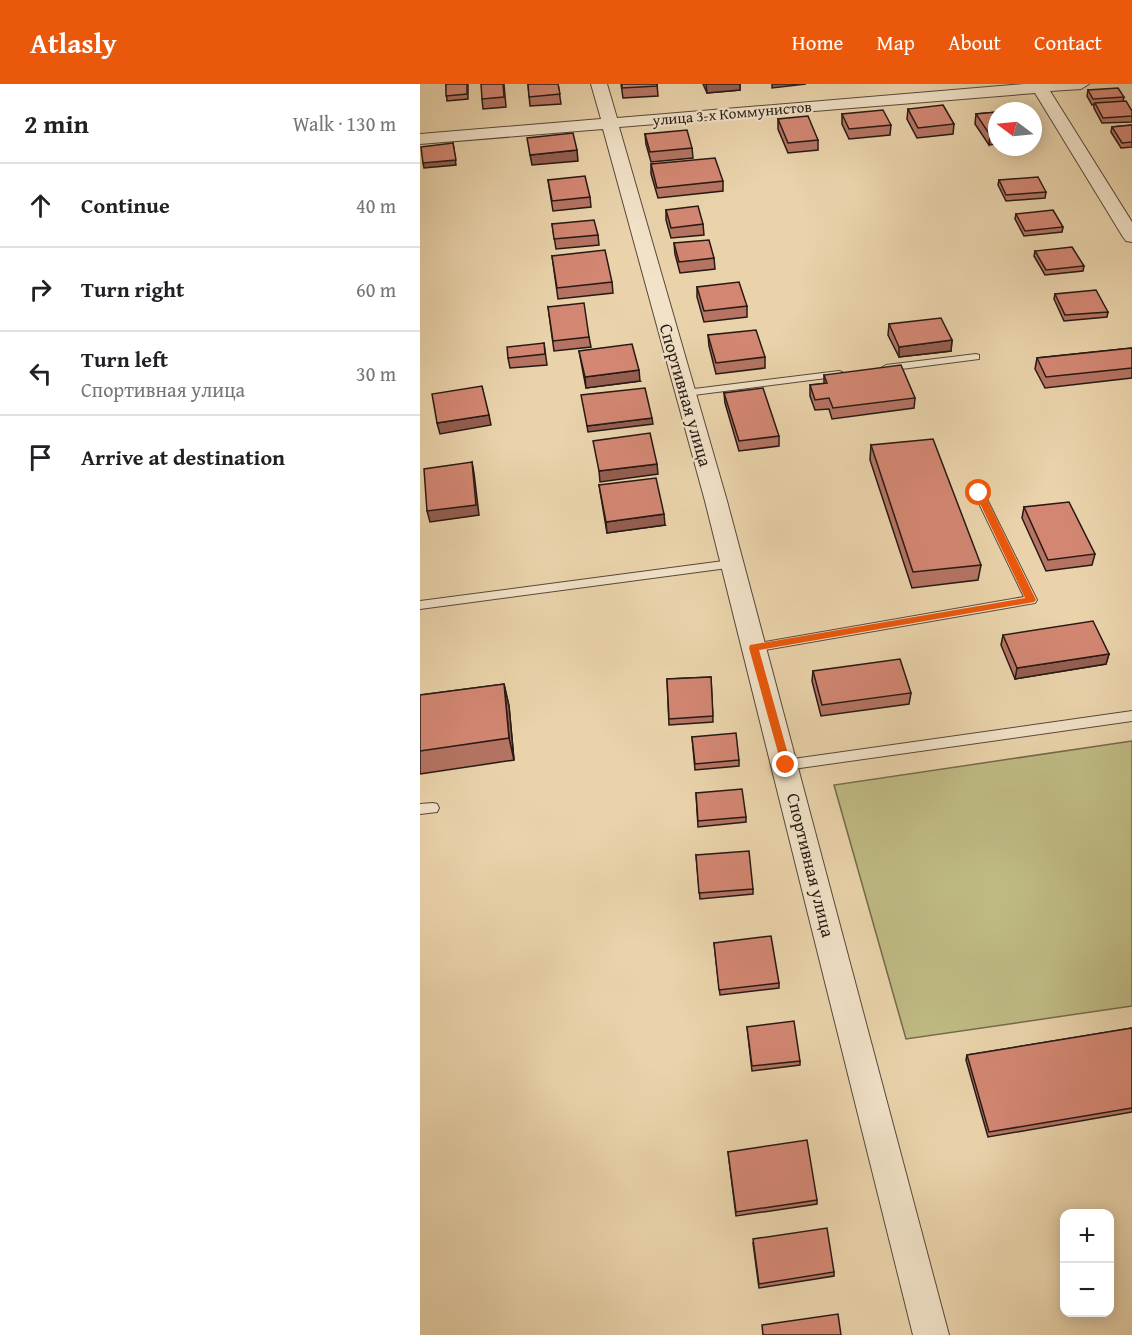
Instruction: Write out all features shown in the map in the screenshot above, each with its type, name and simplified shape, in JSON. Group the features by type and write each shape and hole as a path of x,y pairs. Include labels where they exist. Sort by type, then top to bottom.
{"street":[{"name":"Спортивная улица","path":"599,84 686,393 786,765 931,1335"},
{"name":"улица 3-х Коммунистов","path":"420,139 1081,84"},
{"path":"1039,86 1132,237"}],"lane":[{"path":"872,370 976,357"},
{"path":"686,393 848,373"},
{"path":"753,648 1031,600 979,493"},
{"path":"420,605 731,564"},
{"path":"786,765 1132,716"}],"shaded area":[{"path":"1132,741 1132,1006 906,1039 834,785"}],"building":[{"path":"446,84 467,84 467,94 446,96"},
{"path":"481,84 503,84 504,97 482,99"},
{"path":"528,84 558,84 560,94 529,97"},
{"path":"622,84 657,84 657,86 622,88"},
{"path":"1118,88 1124,97 1093,99 1088,90"},
{"path":"1126,101 1132,111 1132,116 1103,118 1095,103"},
{"path":"943,105 954,124 918,128 908,109"},
{"path":"883,110 891,125 849,129 842,114"},
{"path":"988,113 988,132 976,114"},
{"path":"808,116 818,140 788,143 778,119"},
{"path":"1132,125 1132,142 1122,143 1112,127"},
{"path":"687,130 692,148 650,152 645,134"},
{"path":"573,133 577,150 530,155 527,138"},
{"path":"453,143 456,160 423,163 421,147"},
{"path":"715,158 723,181 657,188 651,164"},
{"path":"585,176 590,197 552,201 548,180"},
{"path":"1038,177 1046,192 1006,195 999,180"},
{"path":"698,206 703,224 671,228 666,210"},
{"path":"1053,210 1063,227 1025,231 1016,214"},
{"path":"594,220 598,235 554,239 552,224"},
{"path":"709,240 714,258 679,262 674,243"},
{"path":"1072,247 1084,266 1046,270 1035,251"},
{"path":"605,250 612,282 557,288 552,256"},
{"path":"739,282 747,306 704,311 697,287"},
{"path":"1096,290 1108,312 1065,315 1055,294"},
{"path":"584,303 589,337 553,341 548,307"},
{"path":"941,318 952,340 899,347 889,324"},
{"path":"756,330 765,357 716,363 708,335"},
{"path":"544,343 545,354 508,358 507,347"},
{"path":"632,344 639,370 585,377 579,351"},
{"path":"1132,348 1132,368 1046,377 1037,358"},
{"path":"901,365 915,398 833,408 829,398 815,400 810,385 827,383 824,375"},
{"path":"482,386 489,415 437,423 432,394"},
{"path":"645,388 652,418 587,426 581,395"},
{"path":"763,388 779,436 739,441 724,393"},
{"path":"650,433 657,464 599,471 593,441"},
{"path":"933,439 981,565 913,572 871,445"},
{"path":"472,462 476,505 427,511 424,469"},
{"path":"656,478 664,514 606,522 599,485"},
{"path":"1069,502 1095,554 1048,560 1024,507"},
{"path":"1093,621 1109,654 1017,668 1003,635"},
{"path":"900,659 911,693 822,705 813,671"},
{"path":"711,677 713,716 669,719 667,679"},
{"path":"504,684 509,738 420,751 420,695"},
{"path":"736,733 739,760 695,764 692,737"},
{"path":"742,789 746,817 698,821 696,793"},
{"path":"749,851 753,889 699,893 696,855"},
{"path":"771,936 779,983 719,990 714,943"},
{"path":"794,1021 800,1061 752,1066 747,1027"},
{"path":"1132,1028 1132,1108 989,1132 967,1055"},
{"path":"807,1140 817,1200 736,1212 728,1152"},
{"path":"827,1228 834,1272 759,1284 753,1239"},
{"path":"838,1314 841,1335 763,1335 762,1325"}],"route":[{"path":"786,765 753,648 1031,600 979,493"}]}
